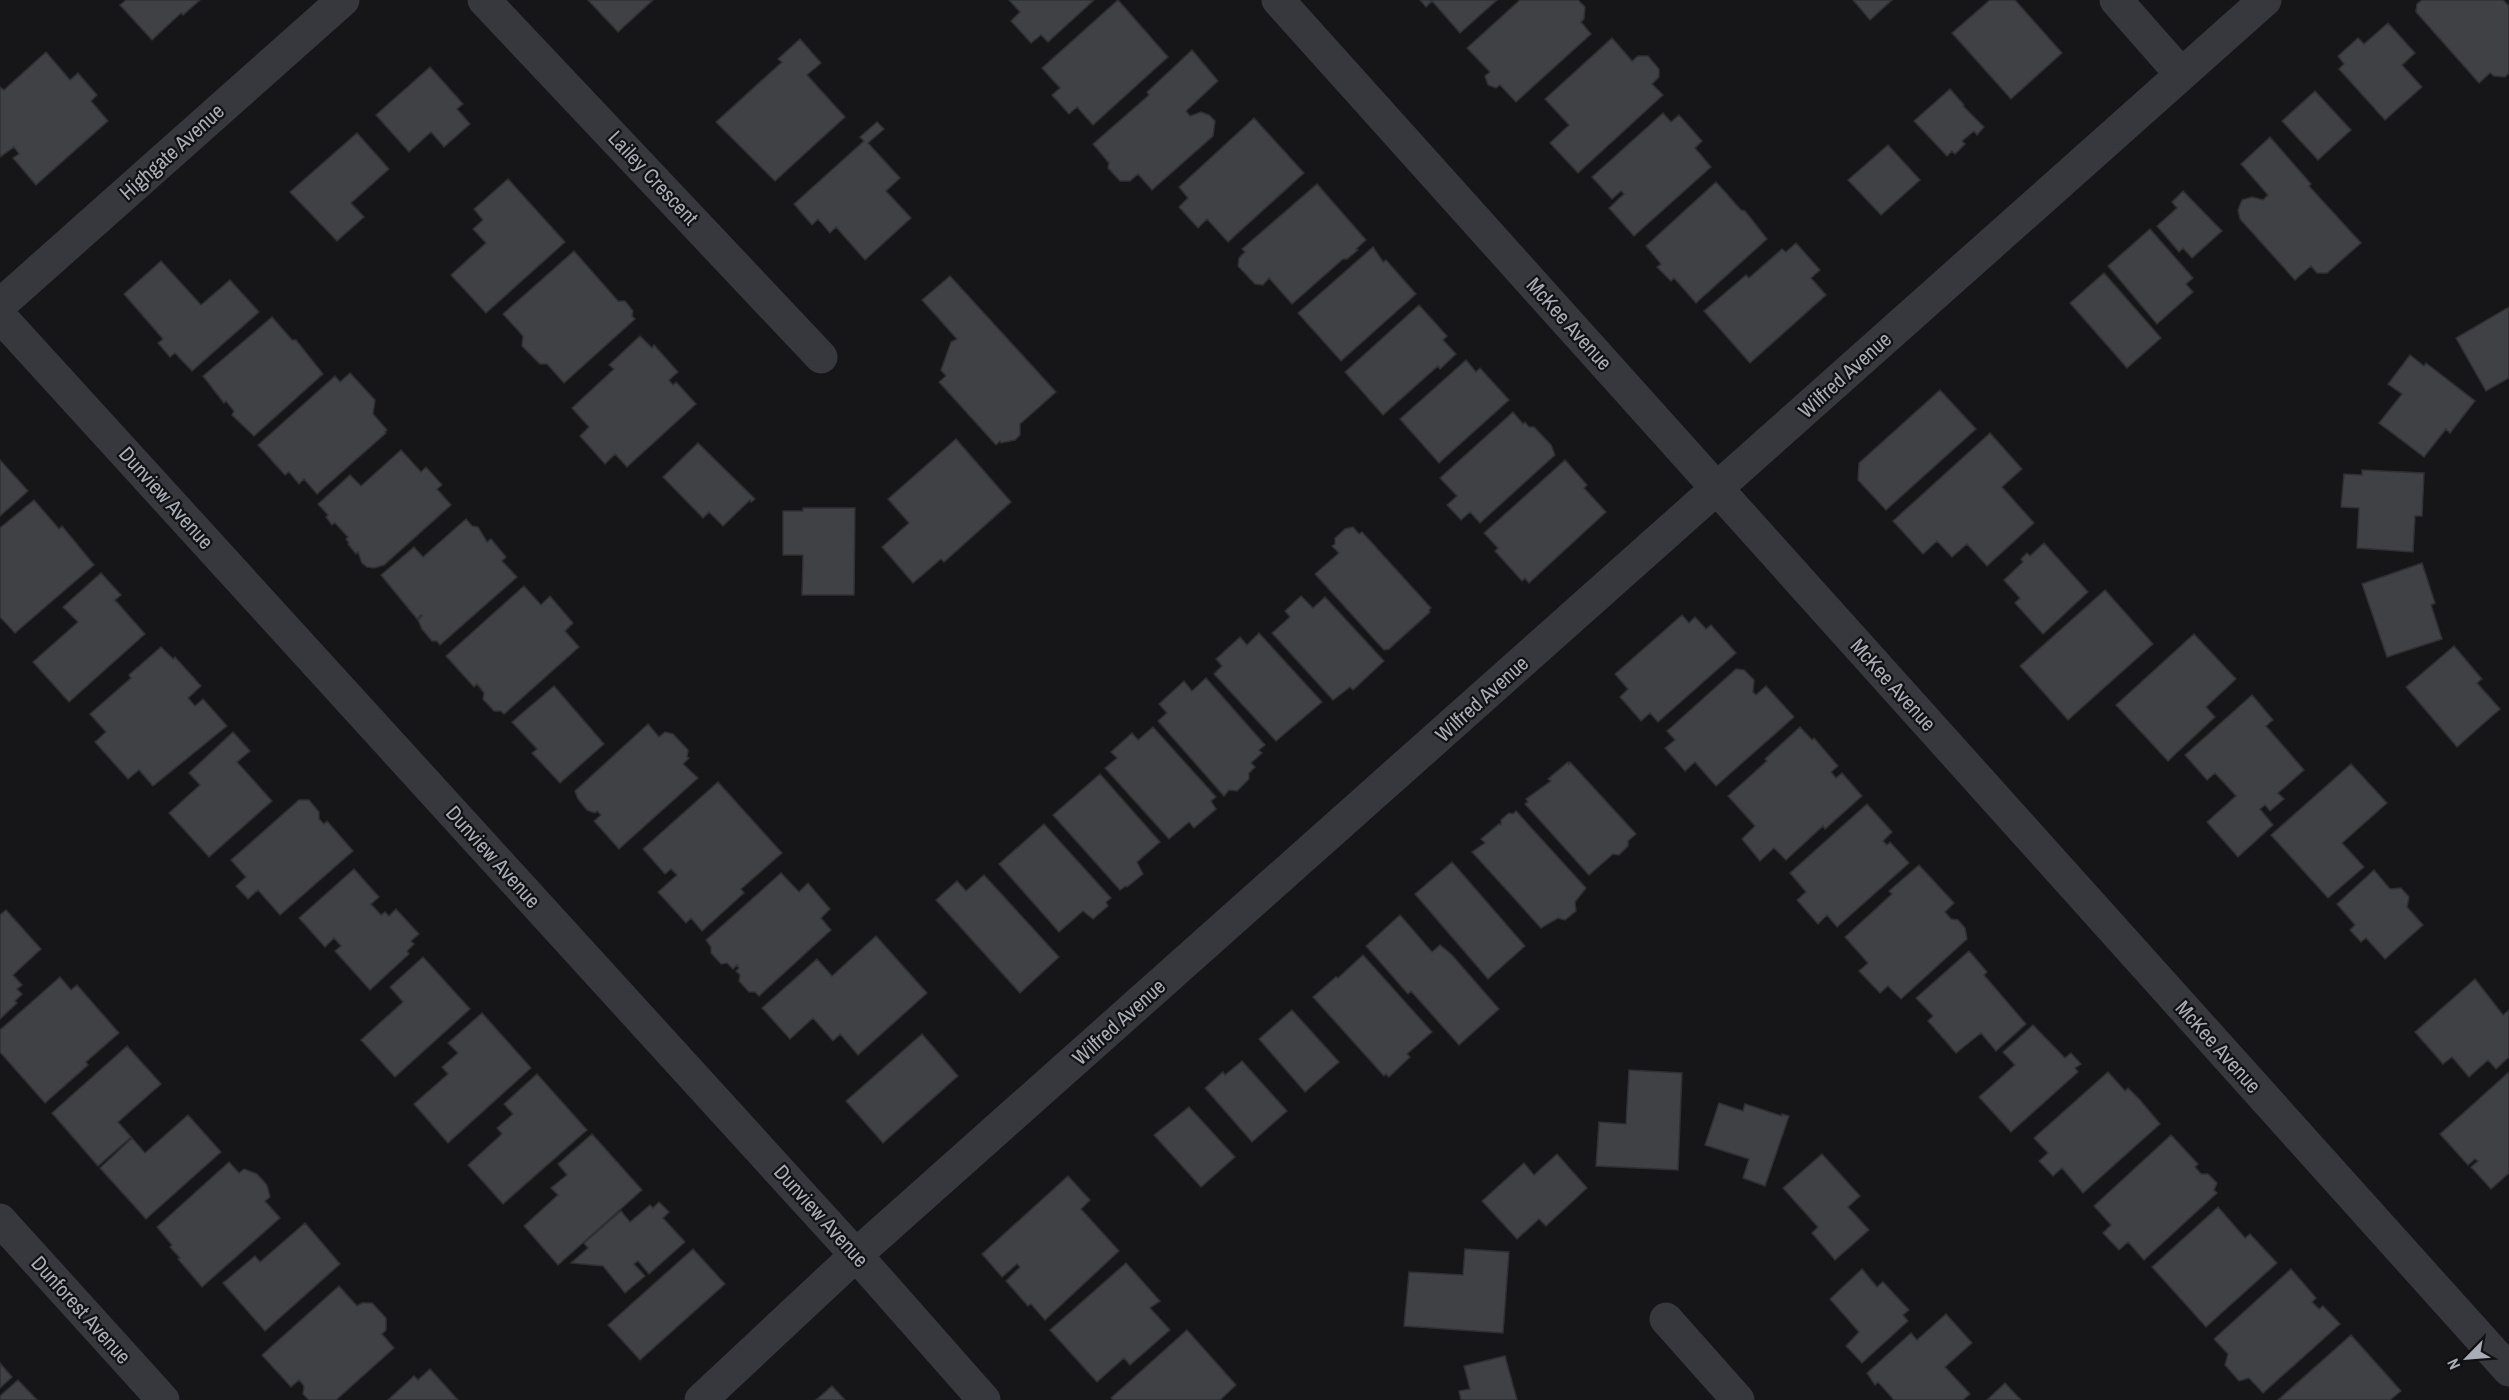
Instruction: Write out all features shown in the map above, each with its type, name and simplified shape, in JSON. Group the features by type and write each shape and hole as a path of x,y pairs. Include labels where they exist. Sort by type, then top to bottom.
{"street":[{"name":"Highgate Avenue","path":"0,305 343,0"},
{"name":"Lailey Crescent","path":"484,0 821,357"},
{"name":"McKee Avenue","path":"1278,0 2509,1370"},
{"path":"2116,0 2181,74"},
{"name":"Wilfred Avenue","path":"701,1400 856,1255 2265,0"},
{"name":"Dunview Avenue","path":"0,316 856,1255 984,1400"},
{"name":"Dunforest Avenue","path":"0,1220 163,1400"},
{"path":"1666,1319 1738,1400"}],"building":[{"path":"126,0 200,0 183,15 181,13 152,40 120,5"},
{"path":"588,0 653,0 618,32"},
{"path":"1009,0 1094,0 1048,42 1041,35 1031,43 1011,21 1020,12"},
{"path":"1118,0 1168,57 1093,125 1077,107 1069,114 1052,95 1060,88 1042,68"},
{"path":"1420,0 1497,0 1460,33 1432,1 1426,7"},
{"path":"1520,0 1578,0 1585,7 1584,19 1581,22 1591,34 1516,102 1500,85 1496,88 1488,85 1485,76 1490,72 1467,48"},
{"path":"1853,0 1892,0 1870,20"},
{"path":"1990,0 2015,0 2062,53 2011,99 1952,33"},
{"path":"2422,0 2503,0 2509,6 2509,73 2505,77 2494,76 2490,73 2479,83 2416,12 2417,4"},
{"path":"2388,23 2415,53 2402,65 2422,87 2385,120 2339,69 2344,64 2338,56 2358,38 2364,44"},
{"path":"1612,38 1632,61 1638,56 1648,56 1659,69 1659,77 1652,84 1663,95 1578,173 1550,143 1569,125 1545,99"},
{"path":"800,39 821,63 807,75 845,117 775,181 716,122 782,62 778,59"},
{"path":"1192,50 1218,81 1186,111 1190,116 1201,112 1209,115 1215,121 1213,136 1152,190 1138,174 1130,181 1120,181 1108,168 1109,163 1093,144 1149,95 1147,92"},
{"path":"46,52 70,80 78,73 97,95 91,101 108,121 36,185 13,158 19,154 14,147 0,157 0,87 4,90"},
{"path":"430,67 463,104 457,109 470,124 444,147 431,132 409,152 376,115"},
{"path":"1950,89 1984,127 1977,135 1974,131 1962,141 1965,144 1955,154 1952,151 1947,156 1914,121"},
{"path":"2315,91 2351,130 2318,160 2282,121"},
{"path":"1663,113 1671,122 1679,115 1702,141 1695,148 1711,167 1634,236 1609,208 1624,194 1621,191 1612,199 1592,177"},
{"path":"1254,118 1304,173 1228,242 1207,219 1198,228 1179,207 1188,198 1179,187"},
{"path":"877,122 884,129 868,143 900,178 886,191 911,218 865,260 836,227 830,233 818,219 812,225 794,204 864,141 860,137"},
{"path":"357,133 389,169 351,203 364,217 337,241 290,192"},
{"path":"2270,137 2311,184 2309,186 2361,243 2327,273 2317,273 2311,266 2295,280 2240,219 2238,210 2242,200 2252,197 2263,200 2268,195 2241,164"},
{"path":"1888,145 1920,180 1881,215 1848,180"},
{"path":"508,179 565,242 486,313 451,275 486,243 473,229 483,220 474,209"},
{"path":"1716,182 1741,210 1745,211 1767,239 1696,303 1674,278 1671,281 1657,267 1661,264 1646,246"},
{"path":"1317,184 1366,240 1356,249 1358,250 1347,259 1343,259 1292,304 1269,278 1263,285 1255,284 1238,266 1239,258 1245,252 1242,249"},
{"path":"2183,191 2222,231 2192,258 2183,248 2179,252 2157,226 2177,208 2172,202"},
{"path":"2150,229 2193,278 2186,284 2193,292 2157,324 2108,266"},
{"path":"1796,243 1820,270 1811,278 1826,295 1750,363 1704,311 1746,275 1749,278 1782,249 1786,252"},
{"path":"1373,247 1383,262 1386,260 1416,294 1341,361 1298,313"},
{"path":"574,251 618,301 625,301 633,311 632,316 635,319 564,383 547,364 540,364 522,346 523,336 503,314"},
{"path":"161,261 201,305 230,280 259,312 192,371 175,353 170,357 158,343 163,339 124,294"},
{"path":"2104,273 2161,338 2127,368 2070,303"},
{"path":"950,276 1056,392 1020,424 1020,435 1015,440 1001,443 1000,441 996,445 939,382 946,376 941,370 951,342 957,339 922,300"},
{"path":"1419,305 1447,336 1443,340 1456,354 1440,369 1438,366 1383,415 1345,372"},
{"path":"2509,307 2509,378 2486,391 2456,338"},
{"path":"272,317 292,340 296,340 323,374 254,436 232,415 234,411 226,401 224,403 203,376"},
{"path":"640,336 652,348 654,345 678,372 669,380 673,385 676,382 696,404 627,467 615,454 605,464 580,436 589,427 572,408 614,369 609,365"},
{"path":"2410,355 2424,366 2426,363 2475,401 2450,433 2446,429 2424,457 2379,423 2402,394 2388,384"},
{"path":"1466,360 1476,372 1480,368 1509,400 1439,463 1400,419"},
{"path":"350,373 375,400 373,414 387,430 317,494 304,479 299,484 289,472 285,475 258,445 335,376 340,382"},
{"path":"1940,390 1976,429 1886,510 1858,480 1859,463"},
{"path":"1513,412 1523,424 1525,422 1529,427 1534,427 1551,445 1555,455 1480,523 1470,512 1461,520 1447,505 1457,496 1440,478"},
{"path":"1990,433 2022,469 2002,487 2034,523 1987,566 1967,544 1952,557 1937,541 1923,554 1893,521"},
{"path":"956,439 1011,502 944,562 941,559 913,583 882,547 909,523 888,499"},
{"path":"698,443 755,499 751,502 750,500 723,526 709,512 703,518 663,477"},
{"path":"401,450 421,472 426,467 442,485 437,489 451,505 384,565 374,568 367,567 362,563 358,552 356,554 348,544 346,539 348,537 335,523 332,525 326,517 328,515 318,504 350,475 361,486"},
{"path":"0,460 28,491 0,516"},
{"path":"1565,460 1587,485 1584,488 1606,512 1529,583 1525,578 1522,581 1495,551 1498,548 1484,533"},
{"path":"2362,470 2424,473 2422,516 2415,516 2413,552 2357,548 2359,508 2341,507 2344,474 2362,475"},
{"path":"34,500 59,529 62,526 94,565 15,633 0,617 0,528"},
{"path":"803,508 855,508 854,595 802,595 803,555 783,555 783,511 803,511"},
{"path":"466,519 472,526 478,527 487,542 491,539 506,557 502,561 517,577 440,645 437,641 432,641 422,629 418,620 422,616 417,619 381,575 414,547 423,557"},
{"path":"1353,527 1359,534 1362,532 1431,608 1430,612 1389,649 1384,650 1315,574 1339,553 1332,546 1335,544 1335,538 1345,529"},
{"path":"2044,543 2088,592 2043,634 2015,603 2020,598 2004,580 2023,562 2021,559 2027,553 2030,556"},
{"path":"2422,563 2435,603 2431,605 2442,639 2387,657 2362,584"},
{"path":"101,573 121,595 115,600 145,634 69,702 33,662 78,622 63,607"},
{"path":"524,586 541,605 550,596 573,623 565,631 579,647 504,714 501,711 494,711 483,699 484,693 477,684 474,687 446,656"},
{"path":"2105,590 2153,644 2068,720 2020,666"},
{"path":"1301,596 1313,608 1325,597 1384,661 1353,690 1350,687 1333,700 1272,633 1290,617 1285,611"},
{"path":"1682,615 1689,623 1695,617 1706,629 1711,625 1736,653 1658,722 1650,713 1641,721 1620,697 1628,689 1615,674"},
{"path":"1259,633 1322,702 1276,741 1214,674 1222,666 1216,659 1240,637 1247,645"},
{"path":"2194,634 2236,679 2206,707 2215,717 2168,761 2116,705"},
{"path":"2454,646 2482,679 2477,683 2500,709 2457,747 2406,687"},
{"path":"161,647 173,659 175,657 201,686 188,698 195,706 203,699 227,726 153,786 139,770 128,779 95,742 106,732 90,714 131,678 129,675"},
{"path":"1736,669 1744,670 1754,680 1753,692 1756,695 1766,686 1794,717 1716,786 1695,762 1685,771 1665,748 1675,740 1667,731"},
{"path":"1206,678 1265,745 1259,750 1262,753 1251,763 1255,767 1249,773 1249,779 1237,791 1229,790 1224,796 1158,721 1167,713 1159,704 1184,681 1192,691"},
{"path":"554,686 604,744 560,783 532,753 537,749 512,722"},
{"path":"2252,695 2273,720 2266,726 2304,770 2278,793 2284,799 2270,811 2265,805 2260,809 2273,825 2238,857 2207,822 2236,796 2215,773 2207,780 2185,755"},
{"path":"648,724 659,737 665,732 673,734 688,750 687,757 689,758 683,764 698,778 619,849 594,821 601,815 597,811 595,813 587,810 575,791"},
{"path":"1153,727 1216,797 1211,801 1216,809 1194,828 1189,822 1169,839 1105,768 1117,758 1111,752 1132,733 1138,740"},
{"path":"1800,727 1812,740 1814,738 1838,766 1831,772 1836,778 1842,773 1862,796 1825,829 1823,826 1786,860 1774,848 1760,861 1742,839 1755,826 1728,796"},
{"path":"233,732 250,751 237,762 272,801 209,857 169,813 200,785 189,773"},
{"path":"1568,762 1636,834 1628,841 1628,846 1619,855 1613,854 1589,875 1525,804 1528,802 1526,799 1551,781 1548,779"},
{"path":"2351,764 2387,803 2342,843 2364,867 2328,898 2271,835"},
{"path":"1100,774 1160,842 1137,862 1143,874 1120,890 1053,815"},
{"path":"718,782 782,853 741,889 744,893 702,931 691,918 686,923 658,892 677,875 671,869 665,874 643,849"},
{"path":"299,800 309,800 319,812 319,819 324,824 327,821 353,851 280,915 258,890 248,899 236,886 246,877 231,860"},
{"path":"1867,804 1892,832 1883,841 1887,845 1890,842 1909,863 1837,927 1827,915 1818,924 1797,900 1806,892 1790,873"},
{"path":"1516,811 1586,888 1575,902 1576,911 1565,920 1558,918 1541,928 1472,852 1485,843 1481,839 1499,824 1501,825 1501,820 1509,813 1513,814"},
{"path":"1044,824 1111,898 1106,902 1108,906 1093,919 1083,911 1059,932 999,864"},
{"path":"1452,862 1525,946 1488,979 1415,894"},
{"path":"1919,865 1954,903 1945,912 1951,919 1958,920 1965,928 1967,939 1901,999 1888,986 1880,993 1859,971 1868,963 1845,937 1892,894 1889,891"},
{"path":"354,869 379,897 371,904 381,915 385,912 389,916 396,909 419,934 411,941 414,944 407,951 409,954 370,990 335,951 341,946 334,938 325,947 299,918"},
{"path":"2374,870 2390,889 2401,888 2409,897 2407,907 2423,925 2385,959 2366,938 2361,942 2350,930 2355,925 2337,904"},
{"path":"781,873 799,892 808,883 830,909 821,918 831,930 759,996 755,992 749,992 739,981 737,965 733,969 727,963 721,964 711,953 711,947 706,940"},
{"path":"984,875 1059,957 1020,993 936,900 957,881 966,891"},
{"path":"6,910 41,949 13,975 22,985 17,989 22,994 15,1001 17,1003 0,1019 0,915"},
{"path":"1400,915 1432,952 1440,945 1452,955 1499,1009 1459,1045 1411,991 1408,994 1366,946"},
{"path":"876,936 927,993 858,1055 840,1034 833,1041 813,1018 790,1039 762,1008 817,959 832,976"},
{"path":"1969,951 1987,972 1984,975 2026,1024 1996,1051 1981,1033 1956,1053 1928,1021 1933,1016 1916,998"},
{"path":"1363,955 1432,1032 1407,1054 1410,1057 1389,1077 1386,1074 1384,1076 1313,997"},
{"path":"423,957 470,1009 395,1077 361,1040 403,1002 390,987"},
{"path":"60,977 71,990 77,985 119,1033 86,1062 88,1065 45,1103 0,1052 0,1030"},
{"path":"2475,979 2503,1015 2509,1010 2509,1057 2496,1069 2488,1060 2469,1077 2452,1057 2443,1064 2415,1032"},
{"path":"1292,1010 1339,1062 1305,1092 1259,1039"},
{"path":"482,1013 531,1068 448,1143 414,1104 448,1074 442,1067 458,1053 448,1043"},
{"path":"2033,1025 2065,1058 2071,1053 2081,1064 2075,1068 2078,1072 2011,1132 1979,1097 2015,1065 2003,1052"},
{"path":"922,1034 958,1076 883,1143 846,1101"},
{"path":"127,1046 161,1084 118,1122 131,1137 98,1166 52,1113"},
{"path":"1242,1061 1287,1111 1252,1142 1205,1088 1223,1072 1225,1075"},
{"path":"1629,1070 1682,1073 1678,1170 1596,1166 1599,1122 1626,1124"},
{"path":"2108,1072 2125,1091 2128,1088 2140,1100 2160,1124 2083,1193 2062,1168 2053,1176 2039,1161 2048,1153 2034,1138"},
{"path":"2509,1072 2509,1173 2491,1189 2471,1167 2478,1161 2475,1159 2468,1165 2440,1134"},
{"path":"537,1074 587,1130 503,1204 468,1165 502,1134 497,1128 513,1114 504,1104"},
{"path":"1719,1103 1743,1111 1745,1104 1782,1116 1782,1114 1789,1116 1765,1186 1743,1178 1749,1159 1705,1145"},
{"path":"1189,1107 1235,1157 1201,1187 1154,1135"},
{"path":"188,1115 221,1152 146,1219 100,1168 132,1138 145,1153"},
{"path":"592,1134 642,1190 558,1265 524,1226 558,1195 551,1188 567,1175 558,1164"},
{"path":"2171,1135 2198,1164 2195,1167 2201,1174 2208,1174 2217,1183 2214,1190 2217,1193 2144,1260 2128,1242 2119,1250 2103,1233 2111,1225 2094,1206"},
{"path":"1557,1154 1587,1188 1546,1226 1539,1219 1517,1239 1482,1201 1524,1163 1534,1175"},
{"path":"1822,1154 1860,1196 1848,1207 1869,1230 1835,1260 1812,1233 1818,1227 1783,1188"},
{"path":"229,1162 239,1173 244,1169 257,1174 267,1185 270,1197 265,1201 280,1218 202,1287 178,1259 180,1258 170,1247 172,1245 157,1227"},
{"path":"1068,1176 1090,1200 1081,1209 1119,1251 1045,1320 1031,1304 1028,1306 1006,1281 1020,1267 1017,1264 1002,1277 982,1254"},
{"path":"659,1202 669,1212 663,1218 685,1242 649,1274 638,1261 634,1264 645,1276 625,1293 603,1266 571,1263 588,1248 584,1243 621,1211 630,1222 650,1205 653,1208"},
{"path":"2218,1207 2245,1238 2250,1234 2277,1263 2206,1327 2152,1267"},
{"path":"305,1223 340,1264 265,1331 223,1283 255,1256 260,1262"},
{"path":"693,1249 725,1284 640,1360 608,1325"},
{"path":"1465,1249 1509,1252 1503,1333 1404,1326 1409,1272 1463,1275"},
{"path":"1126,1263 1160,1301 1150,1308 1170,1330 1130,1365 1124,1358 1097,1382 1050,1330"},
{"path":"1862,1269 1877,1287 1883,1282 1909,1310 1903,1315 1908,1321 1862,1363 1846,1346 1859,1332 1830,1299"},
{"path":"2291,1269 2316,1298 2312,1302 2319,1309 2323,1306 2340,1324 2263,1393 2249,1378 2239,1381 2225,1365 2228,1354 2214,1339"},
{"path":"339,1286 357,1306 362,1303 372,1303 386,1318 386,1330 382,1334 394,1348 336,1400 309,1400 303,1394 304,1386 299,1380 291,1387 262,1355"},
{"path":"1946,1314 1972,1343 1945,1367 1970,1394 1963,1400 1894,1400 1878,1382 1875,1385 1867,1373 1911,1333 1917,1340"},
{"path":"1187,1330 1236,1385 1220,1400 1113,1400 1111,1398"},
{"path":"2351,1335 2401,1391 2390,1400 2278,1400"},
{"path":"1505,1356 1517,1400 1461,1400 1459,1391 1470,1389 1464,1366"},
{"path":"0,1363 12,1377 0,1388"},
{"path":"430,1369 458,1400 388,1400 414,1376 418,1380"},
{"path":"18,1380 37,1400 0,1400 0,1396"},
{"path":"2005,1383 2021,1400 1987,1400"},
{"path":"832,1386 845,1400 816,1400"}]}
